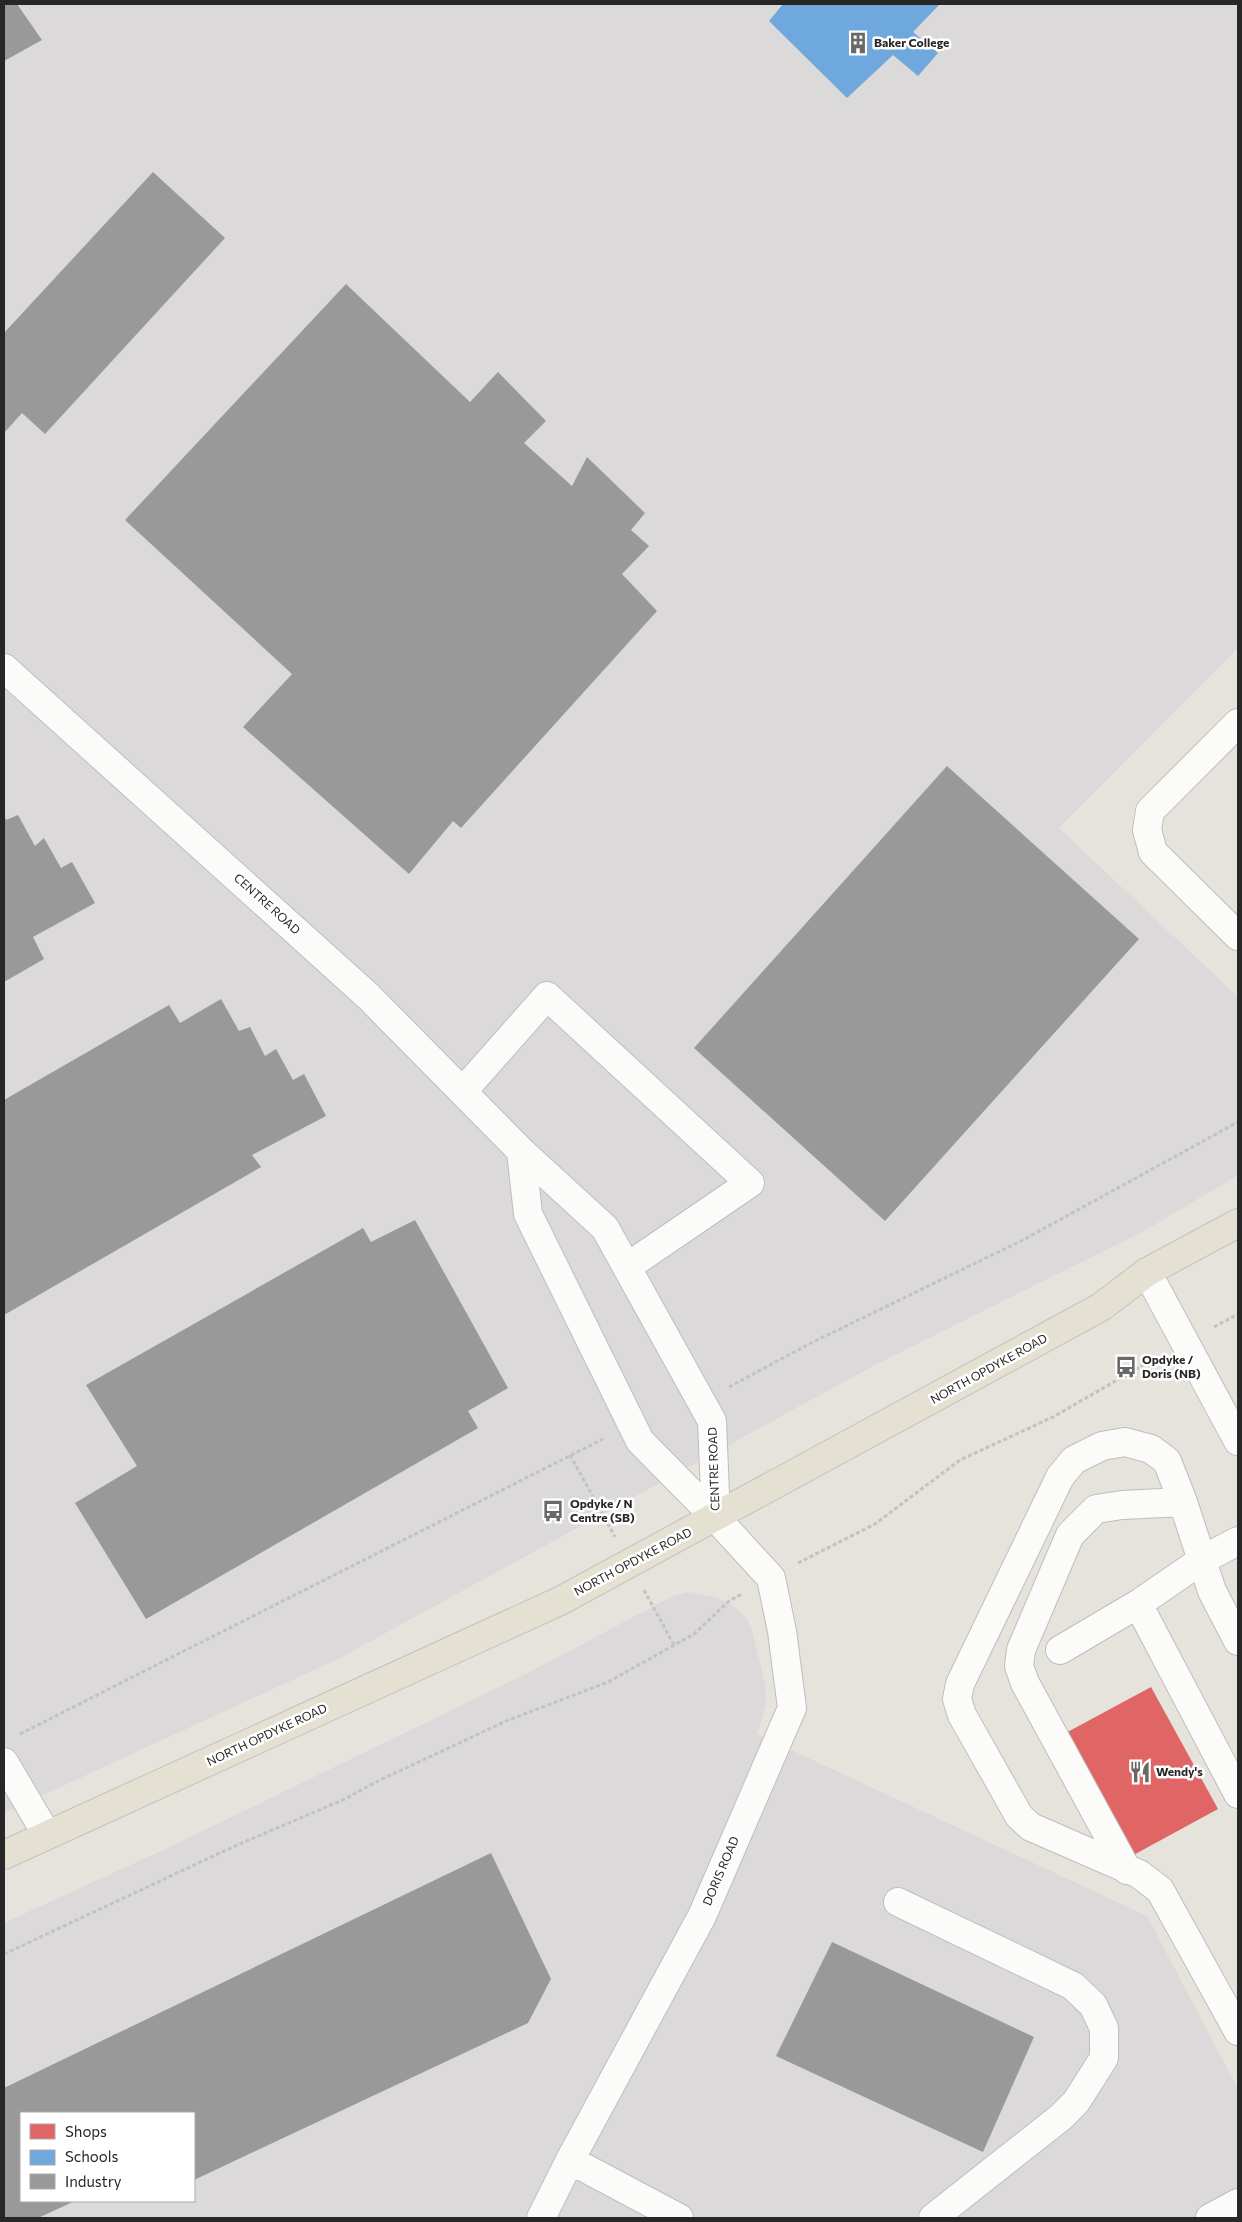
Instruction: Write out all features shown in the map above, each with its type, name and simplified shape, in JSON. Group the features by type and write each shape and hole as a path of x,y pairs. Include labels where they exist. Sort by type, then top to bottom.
{"main road":[{"name":"NORTH OPDYKE ROAD","path":"4,1855 560,1601 716,1518 1101,1307 1146,1272 1238,1223"}],"street":[{"name":"CENTRE ROAD","path":"4,668 368,996 521,1151 605,1228 712,1421 716,1518"},
{"path":"1234,737 1150,811 1147,830 1153,852 1238,936"},
{"path":"463,1091 547,996 750,1183 627,1267"},
{"name":"CENTRE ROAD","path":"521,1151 528,1214 640,1441 716,1518"},
{"path":"1146,1272 1238,1440"},
{"path":"1238,1642 1212,1591 1183,1502 1167,1461 1151,1449 1125,1442 1102,1446 1074,1460 1056,1485 960,1684 957,1699 962,1715 1019,1816 1031,1827 1127,1870 1149,1881 1160,1890 1238,2031"},
{"path":"1127,1870 1025,1683 1019,1666 1022,1650 1070,1535 1096,1509 1122,1505 1183,1502"},
{"name":"DORIS ROAD","path":"541,2218 570,2160 702,1916 792,1708 782,1630 771,1578 716,1518"},
{"path":"1060,1650 1138,1604 1202,1560 1238,1541"},
{"path":"1138,1604 1238,1794"},
{"path":"4,1762 47,1835"},
{"path":"898,1902 1073,1986 1093,2005 1104,2028 1104,2058 1076,2102 1061,2118 933,2218"},
{"path":"570,2160 680,2218"},
{"path":"1210,2218 1238,2202"}],"path":[{"path":"1206,1332 1238,1314"},
{"path":"812,1555 826,1550 875,1524 960,1460 1062,1412 1164,1353"},
{"path":"4,1954 235,1846 336,1803 506,1721 608,1682 694,1634 729,1601"}],"shaded area":[{"path":"4,4 1238,4 1238,648 1059,828 1238,997 1238,1175 1146,1230 873,1366 340,1658 4,1813"},
{"path":"689,1592 718,1598 733,1606 747,1619 752,1630 765,1683 766,1704 757,1734 1147,1916 1238,2089 1238,2218 4,2218 4,1923 174,1845 526,1674 673,1596"}],"building: Shops":[{"name":"Wendy's","path":"1151,1687 1218,1809 1128,1858 1062,1735"}],"building: Schools":[{"name":"Baker College","path":"783,4 940,4 913,32 938,53 918,76 893,55 847,98 769,21"}],"building: Industry":[{"path":"4,4 17,4 42,40 4,61"},
{"path":"153,172 225,238 45,434 22,413 4,433 4,333"},
{"path":"346,284 470,402 498,372 546,421 524,443 572,486 587,457 645,513 631,530 649,546 622,574 657,611 461,828 453,821 409,874 243,727 292,674 125,520"},
{"path":"947,766 1139,939 885,1221 694,1048"},
{"path":"4,815 6,820 18,815 35,846 44,838 61,868 72,862 95,903 33,937 44,959 4,982"},
{"path":"221,999 239,1031 250,1027 265,1056 276,1049 293,1080 304,1074 326,1116 252,1155 261,1167 4,1315 4,1100 169,1005 180,1023"},
{"path":"415,1220 508,1388 468,1411 478,1428 146,1619 75,1503 137,1466 86,1385 363,1228 371,1242"},
{"path":"491,1853 551,1979 528,2023 195,2180 195,2112 20,2112 20,2202 73,2202 38,2218 4,2218 4,2088"},
{"path":"832,1942 1034,2037 983,2152 776,2056"}],"place":[{"name":"Baker College","path":"858,43"},
{"name":"Opdyke / Doris (NB)","path":"1126,1367"},
{"name":"Opdyke / N Centre (SB)","path":"553,1511"},
{"name":"Wendy's","path":"1140,1772"}]}
